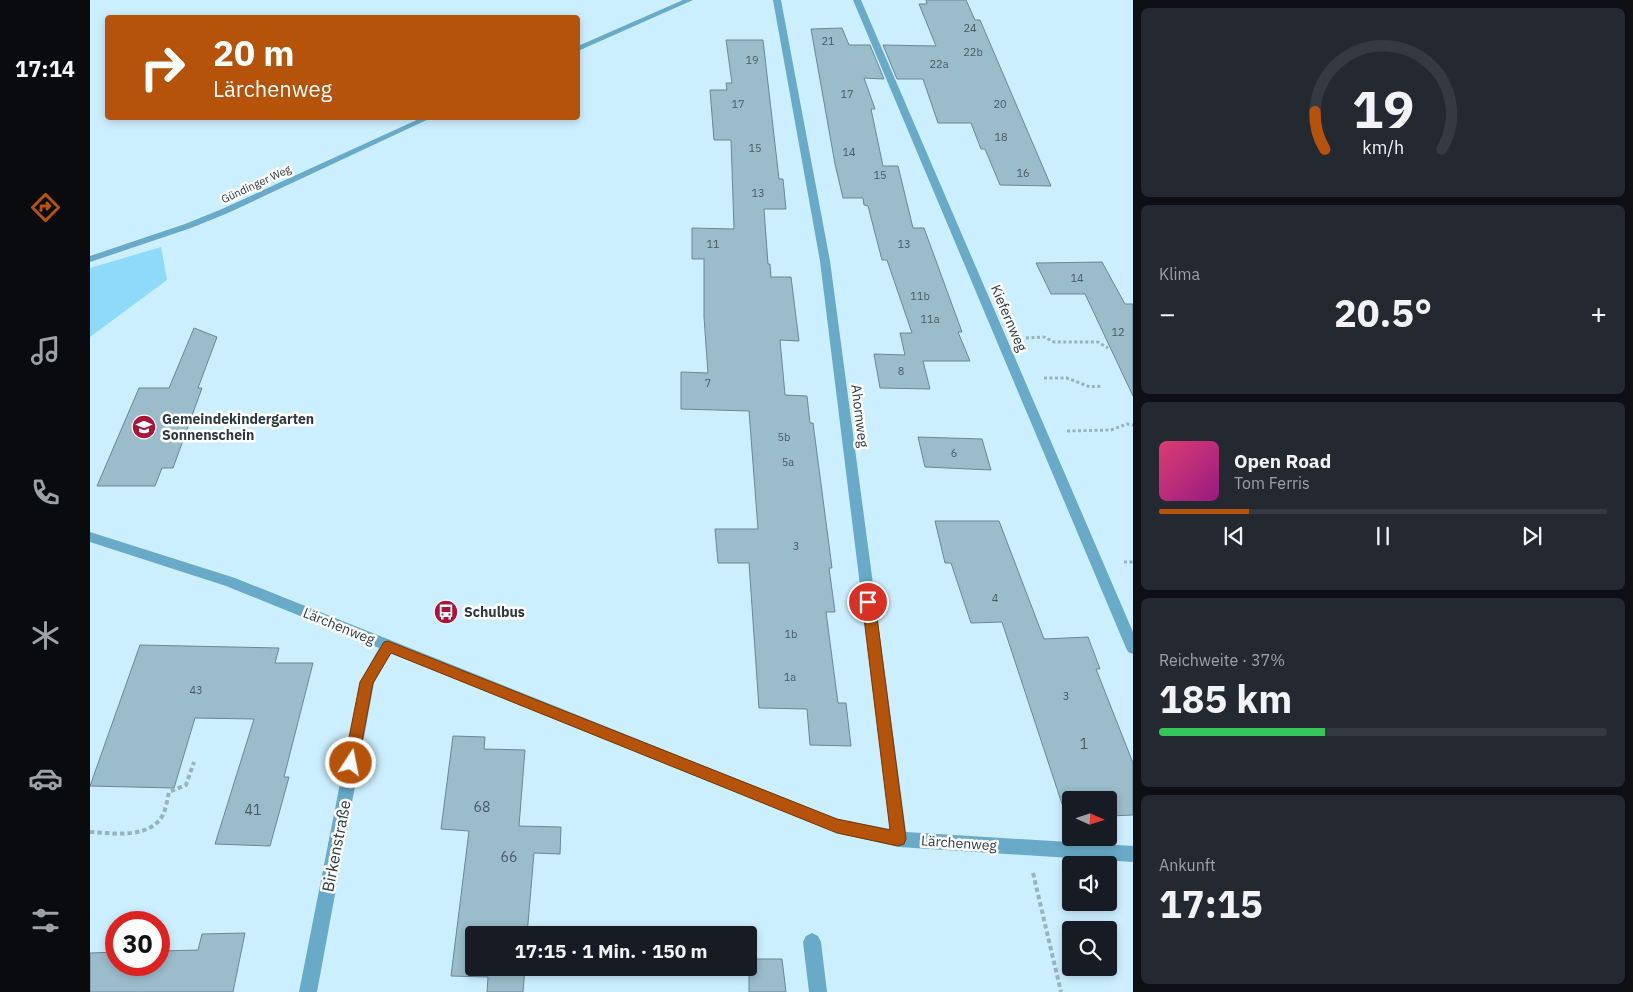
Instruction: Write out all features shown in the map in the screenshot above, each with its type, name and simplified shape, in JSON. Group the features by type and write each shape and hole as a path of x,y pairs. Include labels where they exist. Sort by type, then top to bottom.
{"street":[{"path":"580,48 689,0"},
{"name":"Ahornweg","path":"777,0 825,261 898,839"},
{"name":"Kiefernweg","path":"857,0 1133,648"},
{"name":"Gündinger Weg","path":"90,258 188,226 225,211 423,120"},
{"name":"Lärchenweg","path":"90,537 230,582 837,826 898,839 1133,854"},
{"name":"Birkenstraße","path":"308,992 367,682 388,646"},
{"path":"812,942 818,992"}],"path":[{"path":"1001,338 1044,337 1054,342 1098,342 1108,348"},
{"path":"1018,377 1067,378 1090,387 1102,386"},
{"path":"1040,431 1111,430 1126,424 1133,425"},
{"path":"90,832 137,832 150,828 161,818 169,792 186,785 194,762"},
{"path":"1027,847 1061,992"}],"shaded area":[{"path":"161,247 167,280 90,337 90,268"}],"building":[{"path":"926,0 966,0 975,20 980,20 1051,186 1000,185 985,149 981,149 971,123 938,123 923,79 897,79 883,45 936,46 919,4 927,4"},
{"path":"842,28 849,45 870,45 884,79 864,78 875,109 871,109 883,166 898,166 913,228 924,228 962,332 958,332 970,361 923,361 930,389 880,388 874,354 905,355 900,333 912,333 887,260 882,260 868,206 864,205 863,198 843,198 835,164 811,29"},
{"path":"726,40 763,40 779,179 783,179 786,209 764,209 768,264 770,264 771,277 791,277 799,341 780,340 785,395 807,396 810,423 813,423 832,568 829,568 835,612 826,612 838,703 846,703 851,746 810,745 807,709 759,708 749,563 718,563 715,529 758,529 749,411 681,409 681,372 708,373 704,317 704,259 692,259 692,228 734,229 731,140 714,140 710,90 727,90 726,83 732,83"},
{"path":"1102,262 1125,304 1133,304 1133,396 1085,294 1051,294 1036,263"},
{"path":"194,328 217,337 198,388 202,388 173,468 162,468 155,486 97,486 139,388 169,388"},
{"path":"918,437 982,439 991,470 925,467"},
{"path":"935,521 999,521 1044,639 1088,637 1100,669 1096,669 1133,763 1133,815 1118,816 1118,791 1062,791 1062,804 1002,622 971,623 951,563 945,563"},
{"path":"140,645 279,648 275,663 313,663 284,777 289,777 270,846 215,844 254,719 195,718 174,788 90,786"},
{"path":"453,736 485,737 484,749 525,750 519,826 561,827 560,854 534,853 528,926 465,926 465,976 524,976 523,992 487,992 488,977 451,976 469,831 441,829"},
{"path":"245,933 233,992 90,992 90,953 105,952 105,976 170,976 170,951 198,950 202,934"},
{"path":"757,959 782,959 786,992 749,992 749,976 757,976"}],"place":[{"name":"Gemeindekindergarten Sonnenschein","path":"144,427"},
{"name":"Schulbus","path":"446,612"}],"route":[{"path":"351,763 367,682 388,646 837,826 898,839 868,602"}]}
